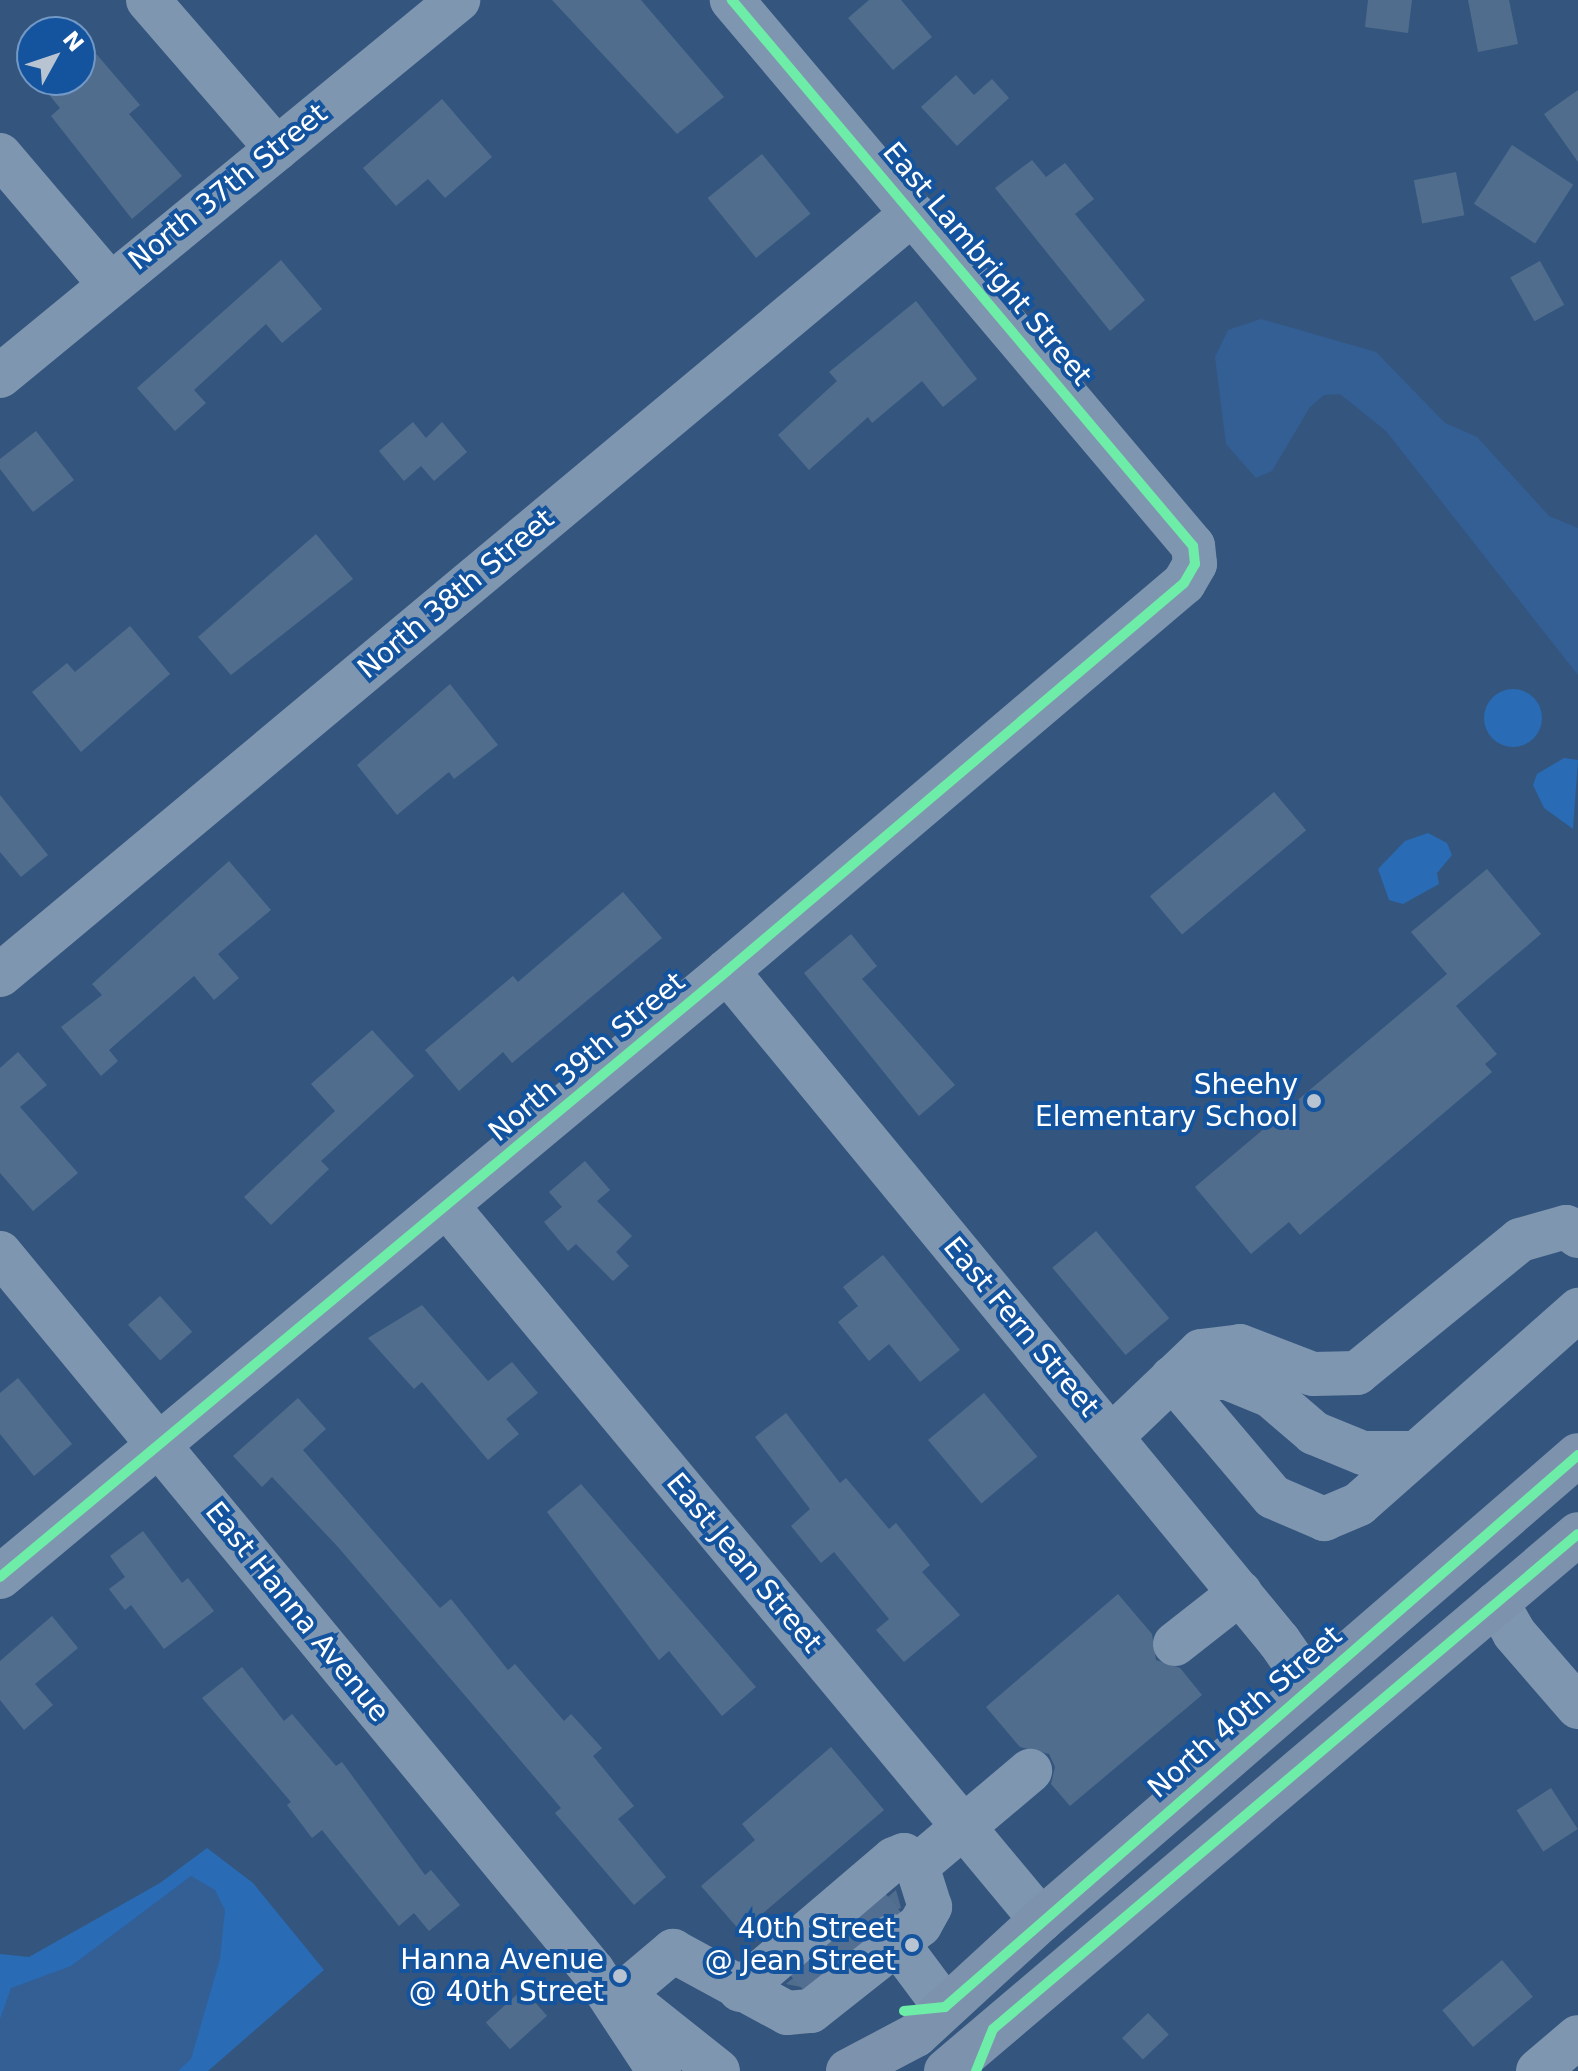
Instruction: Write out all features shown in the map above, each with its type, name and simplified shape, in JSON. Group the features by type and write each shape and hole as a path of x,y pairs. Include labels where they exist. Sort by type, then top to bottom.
{"main road":[{"name":"North 40th Street","path":"848,2071 894,2052 1041,1920 1578,1455"},
{"path":"946,2071 1578,1534"},
{"path":"1235,1826 1249,1787 1291,1746 1305,1721 1310,1686"}],"street":[{"path":"148,0 277,149"},
{"name":"North 37th Street","path":"0,376 109,283 458,0"},
{"name":"East Lambright Street","path":"732,0 1193,546 1195,564"},
{"path":"0,155 109,283"},
{"name":"North 38th Street","path":"0,975 913,213"},
{"name":"North 39th Street","path":"0,1577 727,971 1184,583 1195,564"},
{"name":"East Fern Street","path":"727,971 1240,1593 1310,1686"},
{"name":"East Jean Street","path":"447,1206 1041,1920"},
{"path":"1111,1437 1201,1351 1240,1346 1313,1374 1357,1373 1520,1240 1566,1227 1578,1236"},
{"name":"East Hanna Avenue","path":"0,1253 608,1983 659,2071"},
{"path":"1172,1378 1273,1497 1324,1519 1359,1504 1412,1453 1578,1310"},
{"path":"1172,1378 1227,1378 1271,1396 1314,1433 1363,1453 1412,1453"},
{"path":"1175,1644 1240,1593"},
{"path":"1497,1603 1514,1633 1578,1707"},
{"path":"917,1866 1030,1771"},
{"path":"608,1983 673,1951 740,1990 787,2013 811,2011 894,1940 920,1925 930,1907 917,1866 904,1855 827,1923 740,1990"},
{"path":"894,1940 945,2007"},
{"name":"East Hanna Avenue","path":"608,1983 718,2071"},
{"path":"1538,2071 1578,2037"}],"shaded area":[{"path":"1261,319 1376,352 1445,423 1477,437 1549,516 1578,528 1578,675 1386,431 1340,394 1324,395 1310,407 1272,471 1256,478 1226,444 1215,357 1228,330"},
{"path":"1513,689 1534,697 1542,718 1534,739 1513,747 1492,739 1484,718 1492,697"},
{"path":"1564,758 1578,760 1573,829 1544,808 1533,785 1537,774"},
{"path":"1428,833 1447,843 1452,855 1437,873 1439,884 1403,904 1389,900 1378,869 1405,841"},
{"path":"207,1848 253,1883 324,1970 208,2071 0,2071 0,1954 29,1957 160,1883"},
{"path":"191,1876 215,1890 225,1910 220,1959 191,2059 178,2071 0,2071 0,2019 11,1988 71,1966"}],"building":[{"path":"552,0 641,0 724,97 677,134"},
{"path":"869,0 901,0 932,37 893,70 848,18"},
{"path":"1368,0 1412,0 1408,33 1365,27"},
{"path":"1468,0 1509,0 1518,44 1478,52"},
{"path":"96,54 140,105 129,114 182,176 132,219 51,116 60,108 50,96 96,96"},
{"path":"956,75 974,95 992,79 1009,98 957,146 921,107"},
{"path":"1578,90 1578,162 1544,114"},
{"path":"442,99 492,157 445,198 428,179 396,206 363,168"},
{"path":"1512,145 1573,185 1535,243 1474,204"},
{"path":"762,154 810,214 756,258 708,198"},
{"path":"1032,160 1046,177 1065,163 1094,199 1075,214 1145,300 1110,331 995,188"},
{"path":"1456,172 1464,215 1422,223 1414,180"},
{"path":"281,260 322,309 282,343 266,324 194,390 206,403 175,431 137,388"},
{"path":"1540,261 1564,305 1535,321 1510,277"},
{"path":"916,301 977,379 943,407 922,381 872,423 868,417 809,470 778,435 837,381 829,372"},
{"path":"413,422 426,438 442,422 467,452 434,481 421,466 404,481 379,451"},
{"path":"36,431 74,480 33,512 0,469 0,459"},
{"path":"316,534 353,579 231,675 198,637"},
{"path":"130,626 170,674 81,752 32,692 67,663 75,672"},
{"path":"450,684 498,745 454,779 449,772 397,815 357,765"},
{"path":"1274,792 1306,830 1182,934 1150,896"},
{"path":"0,795 48,855 21,877 0,852"},
{"path":"229,861 271,910 218,954 239,978 214,1000 194,976 109,1050 118,1061 101,1076 61,1027 102,995 92,984"},
{"path":"1487,869 1541,934 1456,1006 1497,1054 1485,1064 1492,1072 1300,1235 1289,1222 1251,1254 1195,1187 1447,974 1411,932"},
{"path":"623,892 662,938 512,1063 503,1052 459,1091 425,1050 513,976 518,982"},
{"path":"851,934 877,966 862,979 955,1085 919,1116 804,973"},
{"path":"372,1030 414,1076 321,1161 329,1169 271,1225 244,1197 335,1111 311,1084"},
{"path":"18,1052 47,1085 20,1107 78,1173 33,1211 0,1173 0,1068"},
{"path":"585,1161 610,1190 597,1201 632,1236 616,1252 629,1266 613,1281 576,1244 568,1251 544,1222 562,1207 549,1192"},
{"path":"1096,1231 1169,1318 1126,1355 1052,1268"},
{"path":"883,1255 960,1350 920,1382 889,1344 869,1361 838,1322 858,1306 843,1287"},
{"path":"160,1296 192,1332 160,1360 128,1325"},
{"path":"422,1305 488,1381 512,1362 538,1393 506,1419 519,1434 488,1460 422,1382 414,1389 368,1338"},
{"path":"18,1378 72,1444 34,1476 0,1434 0,1393"},
{"path":"984,1393 1037,1457 981,1504 928,1440"},
{"path":"298,1398 326,1429 303,1450 440,1608 451,1599 508,1670 515,1664 564,1721 571,1714 602,1748 593,1756 634,1806 618,1819 666,1877 634,1905 555,1813 561,1808 338,1547 272,1477 262,1487 233,1456"},
{"path":"786,1413 840,1483 846,1478 889,1529 896,1523 930,1565 922,1572 960,1615 904,1662 876,1630 889,1619 834,1552 821,1563 791,1526 810,1509 755,1437"},
{"path":"581,1484 756,1687 722,1716 669,1651 659,1660 547,1512"},
{"path":"143,1531 182,1583 188,1578 214,1611 164,1649 131,1605 125,1610 109,1589 125,1577 110,1556"},
{"path":"1118,1594 1152,1634 1156,1660 1180,1668 1202,1695 1070,1806 1051,1784 1055,1767 1049,1754 1020,1747 986,1707"},
{"path":"52,1616 78,1648 35,1684 53,1705 24,1730 0,1700 0,1661"},
{"path":"242,1667 284,1721 292,1714 336,1766 342,1762 425,1875 431,1870 460,1905 429,1931 414,1913 399,1926 322,1830 312,1838 287,1805 291,1802 202,1698"},
{"path":"831,1747 884,1810 741,1932 701,1886 755,1840 742,1824"},
{"path":"1551,1788 1578,1829 1543,1851 1517,1810"},
{"path":"896,1890 901,1908 876,1917 868,1934 801,1987 786,1984"},
{"path":"1502,1960 1533,1997 1473,2047 1442,2010"},
{"path":"523,1989 547,2016 510,2049 486,2022"},
{"path":"1148,2013 1169,2035 1143,2060 1122,2038"}],"tunnel":[{"path":"863,1901 892,1936"},
{"path":"830,1928 858,1964"},
{"path":"800,1953 830,1987"}],"cycle path":[{"path":"0,1577 727,971 1184,583 1195,564 1193,546 732,0"},
{"path":"904,2011 945,2007 1578,1455"},
{"path":"976,2071 993,2029 1578,1534"}],"place":[{"name":"Sheehy Elementary School","path":"1314,1101"},
{"name":"40th Street @ Jean Street","path":"912,1945"},
{"name":"Hanna Avenue @ 40th Street","path":"620,1976"}]}
